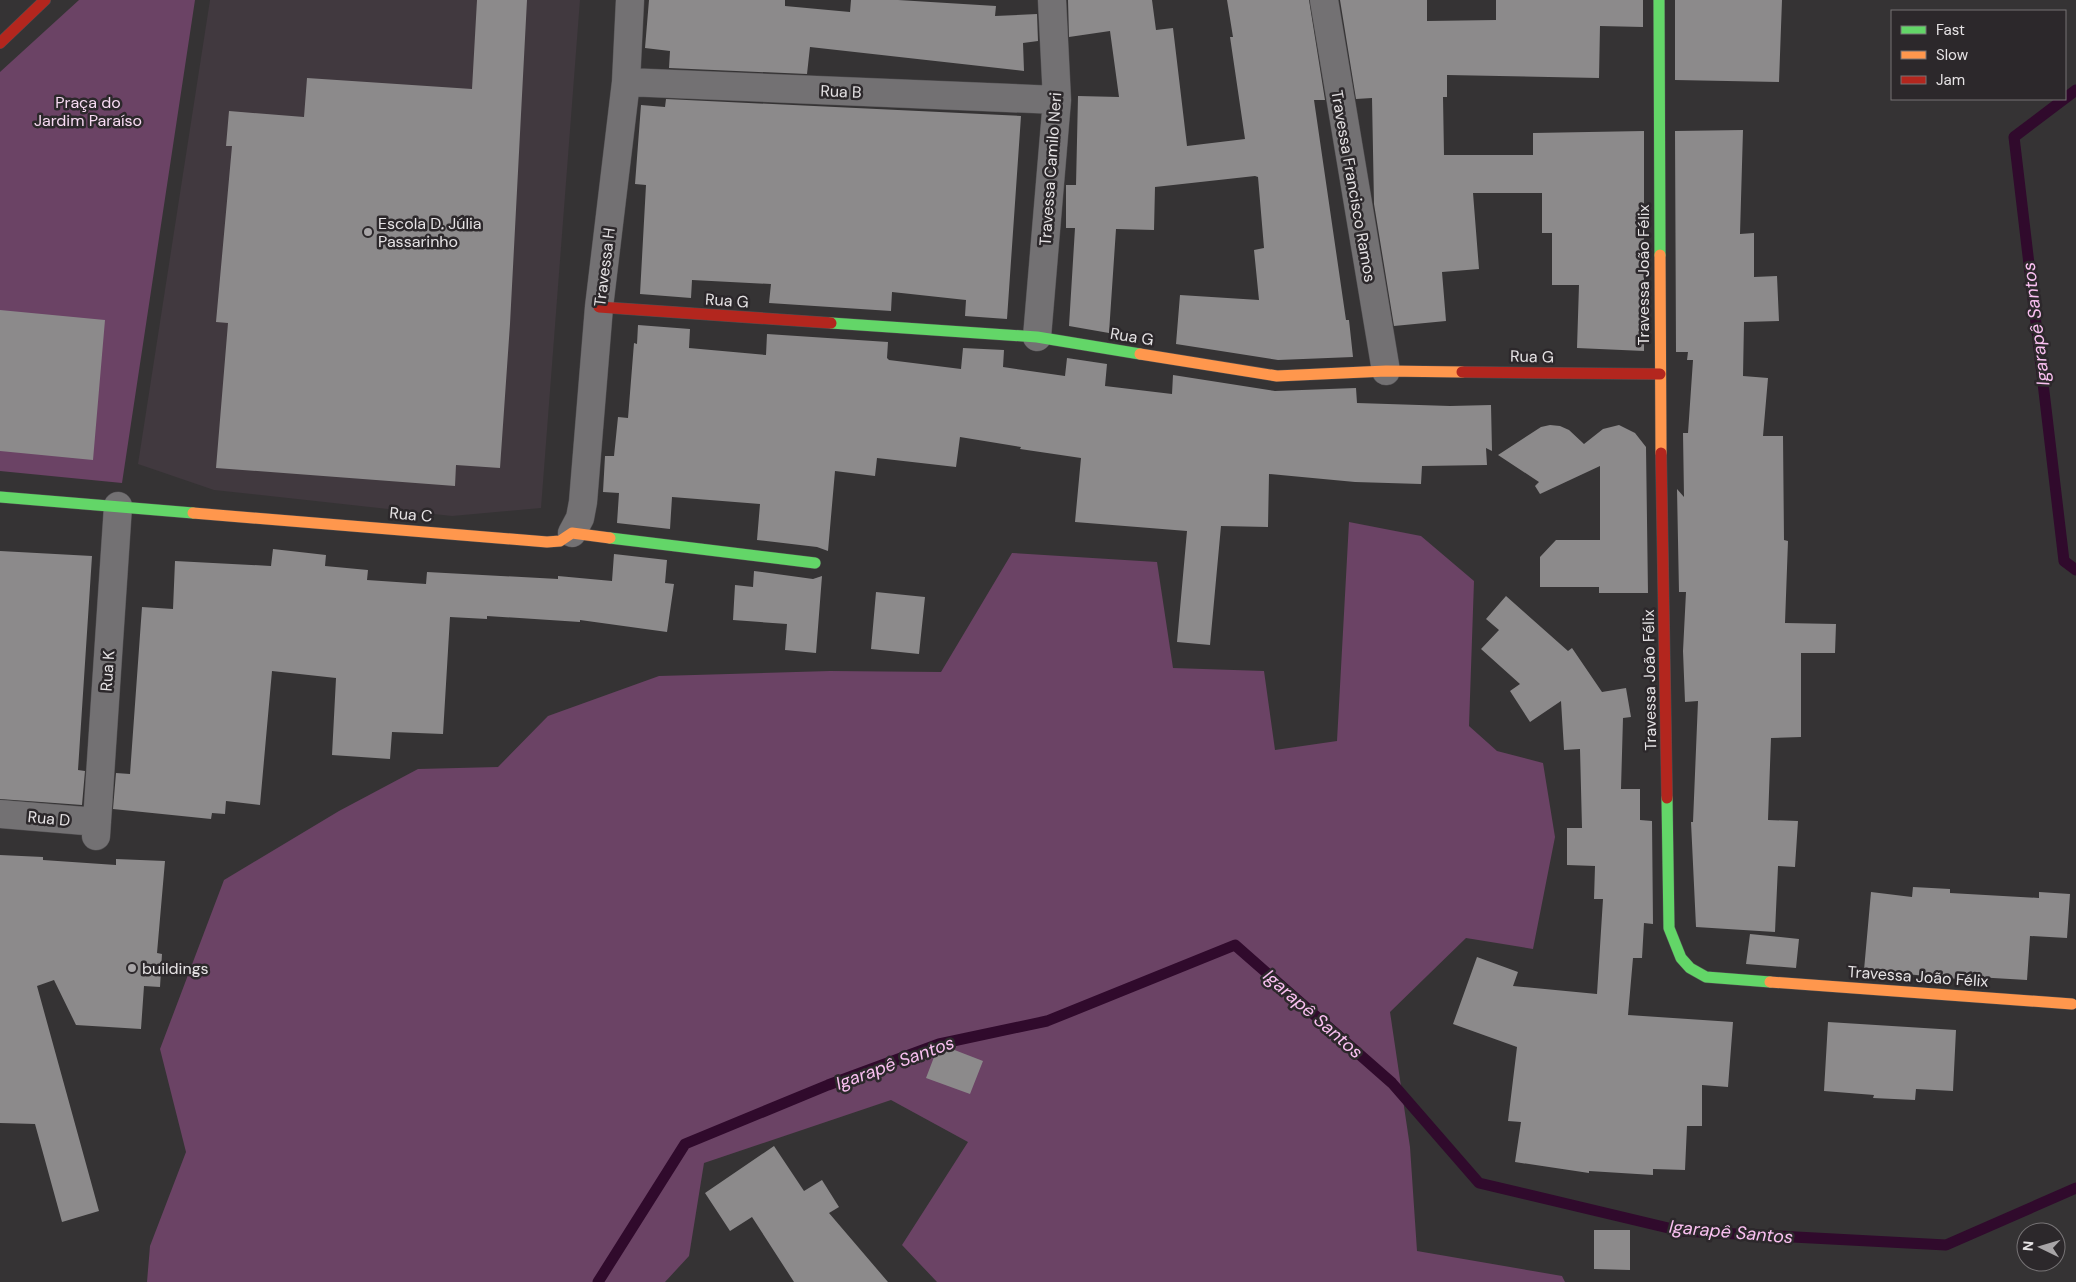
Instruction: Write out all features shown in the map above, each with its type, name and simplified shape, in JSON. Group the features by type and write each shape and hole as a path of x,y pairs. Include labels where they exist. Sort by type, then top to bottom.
{"street":[{"path":"0,43 45,0"},
{"name":"Travessa H","path":"572,533 580,518 583,502 599,307 626,82 630,0"},
{"name":"Travessa Camilo Neri","path":"1037,337 1057,100 1052,0"},
{"name":"Travessa Francisco Ramos","path":"1324,0 1386,371"},
{"name":"Travessa João Félix","path":"1659,0 1660,374 1669,928 1678,956 1690,970 1706,977 2075,1003"},
{"name":"Rua B","path":"626,82 1057,100"},
{"name":"Rua G","path":"599,307 1037,337 1277,376 1386,371 1660,374"},
{"name":"Rua C","path":"0,497 547,542 560,542 572,533 815,563"},
{"name":"Rua K","path":"97,829 118,506"},
{"name":"Rua D","path":"0,814 97,829"}],"shaded area":[{"name":"Escola D. Júlia Passarinho","path":"210,0 580,0 541,508 452,516 214,490 138,464"}],"green space":[{"name":"Praça do Jardim Paraíso","path":"79,0 195,0 122,483 0,471 0,72"},
{"path":"1349,522 1421,536 1474,581 1469,726 1497,751 1543,763 1555,837 1533,949 1466,938 1390,1012 1410,1147 1417,1251 1562,1276 1565,1282 937,1282 902,1245 968,1142 891,1100 704,1163 689,1256 665,1282 147,1282 150,1246 186,1152 160,1049 224,880 339,811 418,769 498,767 548,716 659,676 830,671 941,672 1012,553 1157,562 1173,668 1264,671 1275,750 1337,741"}],"building":[{"path":"477,0 527,0 510,324 500,468 456,465 455,486 216,468 228,323 216,322 232,146 226,146 229,111 304,117 307,78 472,89"},
{"path":"649,0 785,0 785,6 850,12 851,0 898,0 996,6 995,16 1037,14 1038,41 1023,43 1024,71 810,47 807,74 669,68 670,51 645,48"},
{"path":"1068,0 1152,0 1156,30 1173,28 1187,146 1245,139 1230,37 1233,37 1227,0 1309,0 1325,100 1314,100 1346,320 1349,320 1353,357 1278,360 1176,344 1180,295 1259,300 1254,250 1264,248 1258,177 1255,176 1155,187 1154,230 1116,229 1109,333 1069,326 1075,228 1066,228 1066,185 1076,185 1078,96 1119,97 1110,31 1069,37"},
{"path":"1340,0 1427,0 1427,21 1496,20 1496,0 1643,0 1643,27 1600,26 1599,78 1447,75 1447,97 1443,97 1444,155 1533,155 1533,133 1644,131 1644,351 1577,348 1579,285 1552,285 1552,233 1542,233 1542,193 1473,193 1479,269 1442,272 1446,321 1394,326 1374,204 1372,98 1356,99"},
{"path":"1675,0 1782,0 1779,82 1675,80"},
{"path":"666,99 1021,116 1007,319 965,316 966,300 892,292 891,311 769,303 771,284 692,280 691,298 640,294 646,185 635,184 641,105 665,107"},
{"path":"1743,130 1740,234 1754,233 1754,277 1777,276 1779,321 1744,322 1743,376 1768,378 1763,436 1783,436 1784,540 1788,541 1785,623 1836,624 1835,653 1801,653 1801,737 1771,738 1768,820 1798,821 1795,867 1778,866 1775,932 1696,927 1691,822 1693,822 1698,701 1685,702 1683,651 1686,592 1679,592 1677,489 1684,497 1683,433 1688,433 1693,360 1687,360 1688,352 1676,352 1675,131"},
{"path":"0,310 105,320 93,460 0,451"},
{"path":"638,325 690,329 689,348 766,355 767,334 888,342 887,358 889,360 961,369 963,348 1004,350 1003,367 1065,376 1067,358 1107,364 1105,386 1172,394 1173,375 1275,391 1356,388 1357,403 1450,406 1491,405 1492,451 1486,448 1487,465 1422,466 1421,484 1355,482 1269,474 1268,527 1221,526 1210,645 1177,642 1187,531 1075,522 1081,458 1020,449 1021,447 960,437 956,467 877,458 875,476 835,471 828,551 817,547 757,540 760,504 672,497 670,529 617,523 619,493 603,492 605,456 614,456 618,417 628,418 634,343 637,344"},
{"path":"1550,425 1560,426 1569,430 1584,444 1603,429 1619,425 1635,433 1646,447 1648,593 1599,593 1599,587 1540,587 1540,557 1556,540 1600,540 1600,466 1540,494 1535,486 1539,482 1498,455 1541,427"},
{"path":"273,549 326,555 325,566 368,570 367,580 426,584 427,572 558,579 558,576 612,581 614,554 667,560 665,583 674,584 667,632 580,620 580,622 487,616 487,619 450,617 443,734 392,732 390,759 332,755 336,678 272,671 260,805 226,801 225,814 212,813 211,819 113,809 116,773 130,774 142,607 173,609 175,561 271,566"},
{"path":"0,551 92,556 78,770 85,771 82,805 0,799"},
{"path":"754,571 813,579 822,576 816,653 785,650 787,624 733,620 735,585 753,587"},
{"path":"876,592 925,597 919,654 871,649"},
{"path":"1506,596 1568,651 1572,648 1602,692 1626,688 1631,717 1623,718 1621,789 1640,789 1640,820 1652,821 1653,924 1644,923 1642,958 1633,958 1628,1015 1733,1022 1728,1087 1702,1085 1702,1126 1687,1126 1685,1170 1653,1169 1653,1175 1589,1171 1589,1173 1515,1162 1521,1122 1508,1121 1517,1047 1453,1024 1477,957 1518,972 1513,986 1597,994 1603,899 1594,899 1595,866 1567,865 1567,828 1582,828 1580,749 1564,750 1561,701 1530,722 1510,691 1520,684 1481,649 1499,630 1486,619"},
{"path":"0,855 43,857 43,860 116,865 116,859 165,861 157,953 162,954 160,987 144,986 141,1029 76,1025 54,980 37,986 99,1211 62,1222 35,1124 0,1123"},
{"path":"1913,887 1950,889 1950,893 2039,898 2039,892 2070,894 2067,938 2030,936 2027,980 1959,976 1958,979 1864,970 1871,892 1912,897"},
{"path":"1750,934 1799,939 1796,968 1746,964"},
{"path":"1828,1022 1956,1030 1953,1091 1916,1089 1915,1100 1873,1098 1874,1095 1824,1091"},
{"path":"939,1044 983,1061 970,1094 926,1078"},
{"path":"774,1146 804,1191 822,1180 839,1207 829,1213 888,1282 794,1282 752,1217 730,1231 705,1193"},
{"path":"1594,1230 1630,1230 1630,1270 1594,1269"}],"waterway":[{"name":"Igarapê Santos","path":"2066,98 2076,90"},
{"name":"Igarapê Santos","path":"2063,100 2014,137 2064,561 2076,570"},
{"name":"Igarapê Santos","path":"598,1282 685,1144 828,1085 939,1044 1047,1021 1235,945 1392,1083 1479,1183 1681,1231 1946,1245 2076,1188"}],"traffic: fast":[{"path":"1659,0 1660,255"},
{"path":"831,323 1037,337 1140,354"},
{"path":"0,497 193,513"},
{"path":"610,538 815,563"},
{"path":"1667,798 1669,928 1681,958 1690,968 1706,977 1770,982"}],"traffic: slow":[{"path":"1660,255 1661,453"},
{"path":"1140,354 1277,376 1386,371 1462,372"},
{"path":"193,513 547,542 560,541 572,533 610,538"},
{"path":"1770,982 2072,1004"}],"traffic: jam":[{"path":"0,43 45,0"},
{"path":"599,307 831,323"},
{"path":"1462,372 1660,374"},
{"path":"1661,453 1667,798"}],"place":[{"name":"Escola D. Júlia Passarinho","path":"368,232"},
{"name":"buildings","path":"132,968"}]}
